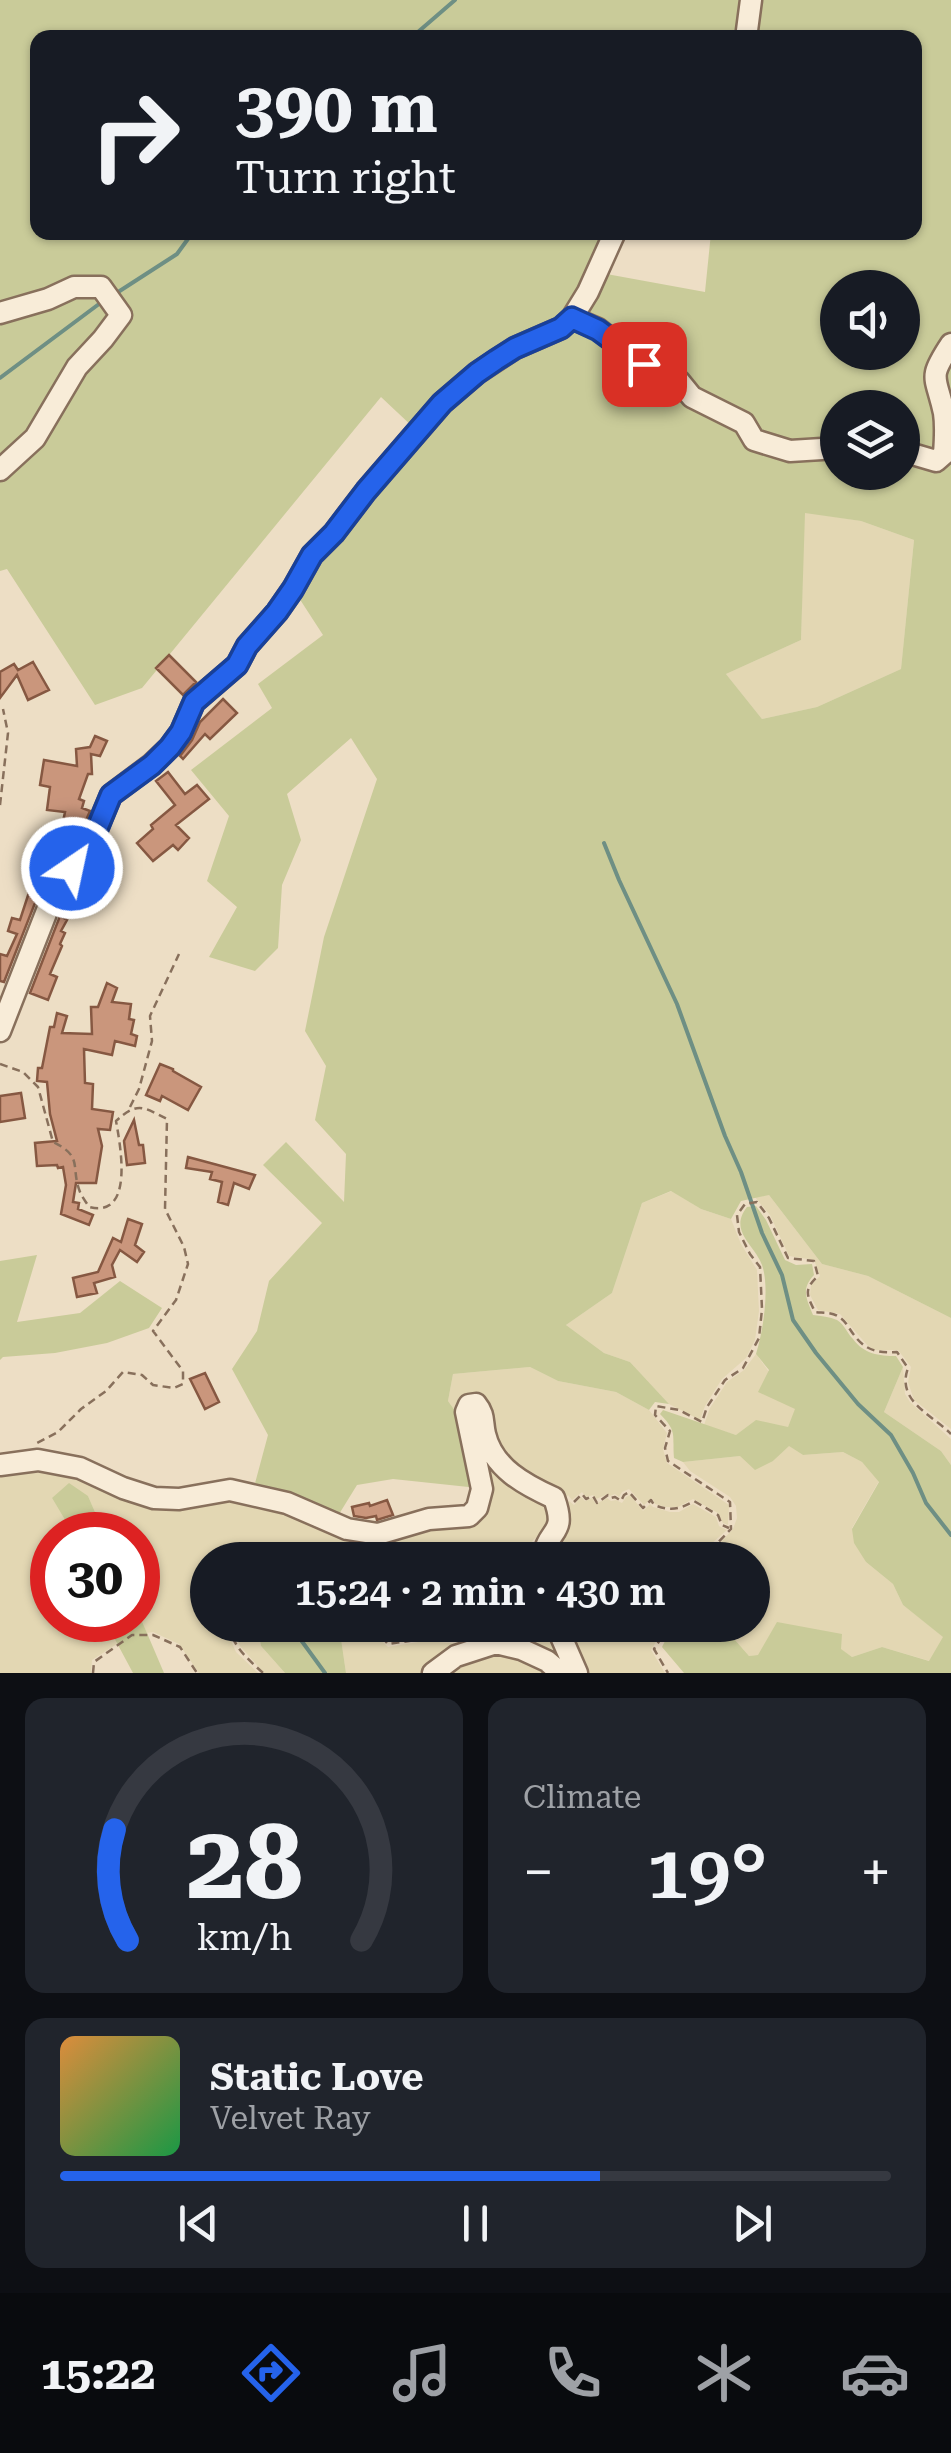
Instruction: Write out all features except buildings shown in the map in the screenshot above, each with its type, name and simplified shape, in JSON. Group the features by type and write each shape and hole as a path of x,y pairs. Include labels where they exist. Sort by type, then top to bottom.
{"street":[{"path":"747,30 751,0"},
{"path":"0,1031 60,880 90,846 111,795 170,747 194,702 237,665 247,646 293,589 312,555 442,403 490,364 561,328 572,318 611,240"},
{"path":"0,313 74,287 101,287 121,315 77,366 35,438 0,470"},
{"path":"572,318 598,330 654,373 679,381 692,397 744,423 754,440 790,450 820,449"},
{"path":"920,457 936,461 944,454 945,417 934,385 935,371 951,344"},
{"path":"0,1465 38,1460 80,1468 154,1498 180,1499 230,1490 286,1502 348,1529 378,1534 429,1519 469,1516 477,1508 482,1489 466,1412 476,1404 484,1413 485,1435 496,1460 526,1486 554,1498 560,1526 547,1542"},
{"path":"563,1642 577,1673"},
{"path":"433,1673 456,1656 496,1643 521,1649 562,1673"}],"path":[{"path":"0,804 8,733 3,709"},
{"path":"0,1064 23,1072 38,1086 53,1142 66,1148 76,1160 79,1191 90,1207 108,1207 116,1199 123,1161 116,1121 130,1108 139,1088 152,1041 150,1016 179,954"},
{"path":"33,1446 58,1432 123,1372 142,1375 153,1385 174,1388 183,1384 183,1371 153,1331 176,1300 188,1264 165,1209 167,1120 141,1106 130,1108"},
{"path":"718,1542 731,1528 730,1502 668,1461 665,1448 670,1431 654,1415 656,1406 679,1410 702,1422 724,1380 743,1368 759,1338 760,1267 738,1232 738,1215 745,1204 757,1202 788,1258 814,1261 818,1276 808,1285 807,1296 815,1312 835,1314 871,1350 897,1352 908,1368 907,1393 951,1434"},
{"path":"559,1512 569,1498 574,1502 582,1494 586,1499 593,1496 597,1502 608,1496 621,1501 630,1492 643,1508 652,1500 654,1505 668,1510 694,1502 731,1528"},
{"path":"93,1673 94,1662 132,1636 153,1635 180,1647 197,1673"},
{"path":"234,1642 262,1673"},
{"path":"659,1642 654,1649 668,1673"}],"shaded area":[{"path":"804,512 861,521 914,540 901,669 817,707 762,719 726,674 801,640"},
{"path":"672,1191 701,1209 731,1219 757,1270 759,1311 755,1340 746,1358 722,1379 700,1420 669,1404 630,1362 604,1353 566,1325 612,1293 642,1203"},
{"path":"769,1195 822,1264 868,1276 951,1318 951,1429 914,1400 908,1382 911,1367 898,1350 875,1350 840,1314 818,1310 810,1295 811,1285 820,1276 814,1260 789,1256 770,1215 754,1196"},
{"path":"756,1354 796,1409 788,1427 736,1435 704,1425 727,1382 744,1370"},
{"path":"530,1367 558,1381 616,1392 649,1410 667,1433 663,1449 667,1463 729,1505 728,1525 718,1513 693,1499 678,1507 655,1504 652,1498 644,1505 629,1489 619,1497 608,1494 596,1499 582,1492 572,1500 568,1495 562,1504 468,1429 448,1401 453,1374"},
{"path":"903,1367 905,1394 910,1402 951,1439 951,1465 941,1451 884,1412"},
{"path":"483,1437 554,1502 551,1525 532,1542 190,1542 190,1642 232,1642 236,1652 258,1673 199,1673 179,1644 160,1635 160,1512 95,1512 88,1496 52,1498 60,1512 30,1512 30,1642 117,1644 92,1660 91,1673 0,1673 0,1471 38,1465 124,1492 232,1493 348,1531 466,1521"},
{"path":"788,1445 803,1455 843,1452 862,1462 879,1481 852,1528 866,1562 893,1584 903,1605 944,1637 930,1661 882,1647 852,1657 840,1649 749,1656 737,1642 770,1642 770,1542 721,1542 733,1529 736,1506 730,1497 690,1471 683,1462 740,1456 773,1461"},
{"path":"630,1495 643,1511 650,1504 679,1512 693,1504 716,1517 719,1526 727,1530 713,1542 552,1542 569,1501 574,1505 581,1497 585,1501 592,1498 596,1504 607,1498 622,1503"},
{"path":"238,1642 260,1642 285,1673 264,1673"},
{"path":"341,1642 383,1642 388,1647 418,1642 466,1644 431,1673 346,1673"},
{"path":"560,1642 573,1673 511,1643"},
{"path":"566,1642 656,1642 651,1650 665,1673 580,1673"},
{"path":"490,1647 557,1673 439,1673"}],"green space":[{"path":"0,0 745,0 739,30 30,30 30,240 607,240 568,318 414,428 381,397 142,688 95,705 7,569 0,571 0,476 127,316 101,278 0,306"},
{"path":"754,0 951,0 951,340 947,344 936,455 920,451 920,390 820,390 820,444 767,442 578,318 601,273 705,292 710,240 922,240 922,30 752,30"},
{"path":"99,291 111,315 30,434 0,463 0,318"},
{"path":"571,328 595,335 740,426 820,450 820,490 920,490 920,461 942,466 939,378 951,356 951,1318 868,1276 822,1264 769,1195 741,1201 731,1219 701,1209 671,1191 642,1203 612,1293 566,1325 604,1353 630,1362 669,1404 655,1402 649,1410 616,1392 558,1381 530,1367 453,1374 448,1401 468,1429 478,1488 393,1479 357,1485 336,1519 254,1487 268,1435 232,1369 257,1331 269,1281 322,1223 263,1165 286,1142 344,1202 346,1154 315,1120 326,1066 305,1031 324,937 377,779 351,738 287,794 301,840 282,885 278,948 255,971 209,957 237,907 207,881 229,816 191,770 272,708 258,684 323,635 299,598 317,562 428,429 464,394 512,357 555,344","holes":["805,513 861,521 914,540 901,669 817,707 762,719 726,674 801,640"]},
{"path":"756,1206 785,1260 796,1265 812,1264 814,1275 806,1294 813,1315 837,1320 867,1351 896,1356 903,1367 884,1412 941,1451 951,1465 951,1673 684,1673 662,1647 664,1642 737,1642 749,1656 758,1655 765,1642 770,1642 777,1622 842,1634 841,1649 852,1657 882,1647 929,1661 943,1637 903,1605 893,1584 866,1562 854,1543 852,1529 879,1482 862,1462 843,1452 803,1455 789,1446 773,1461 755,1470 740,1456 683,1462 674,1458 673,1434 660,1414 663,1410 736,1435 756,1420 788,1427 795,1409 758,1392 769,1370 756,1354 765,1310 765,1286 762,1265 740,1223 747,1207"},
{"path":"37,1255 17,1322 80,1313 120,1281 162,1308 149,1328 107,1343 0,1360 0,1261"},
{"path":"69,1483 88,1496 95,1512 60,1512 52,1498"},
{"path":"116,1642 151,1642 164,1673 133,1673"},
{"path":"260,1642 341,1642 346,1673 285,1673"}],"waterway":[{"path":"420,30 455,0"},
{"path":"115,294 177,254 187,240"},
{"path":"0,378 103,301"},
{"path":"604,843 677,1004 762,1233 782,1275 793,1320 858,1404 891,1435 926,1503 951,1535"},
{"path":"302,1642 325,1673"}],"route":[{"path":"72,868 90,846 111,795 170,747 194,702 237,665 247,646 293,589 312,555 442,403 496,360 561,328 572,318 598,330 644,364"}]}
